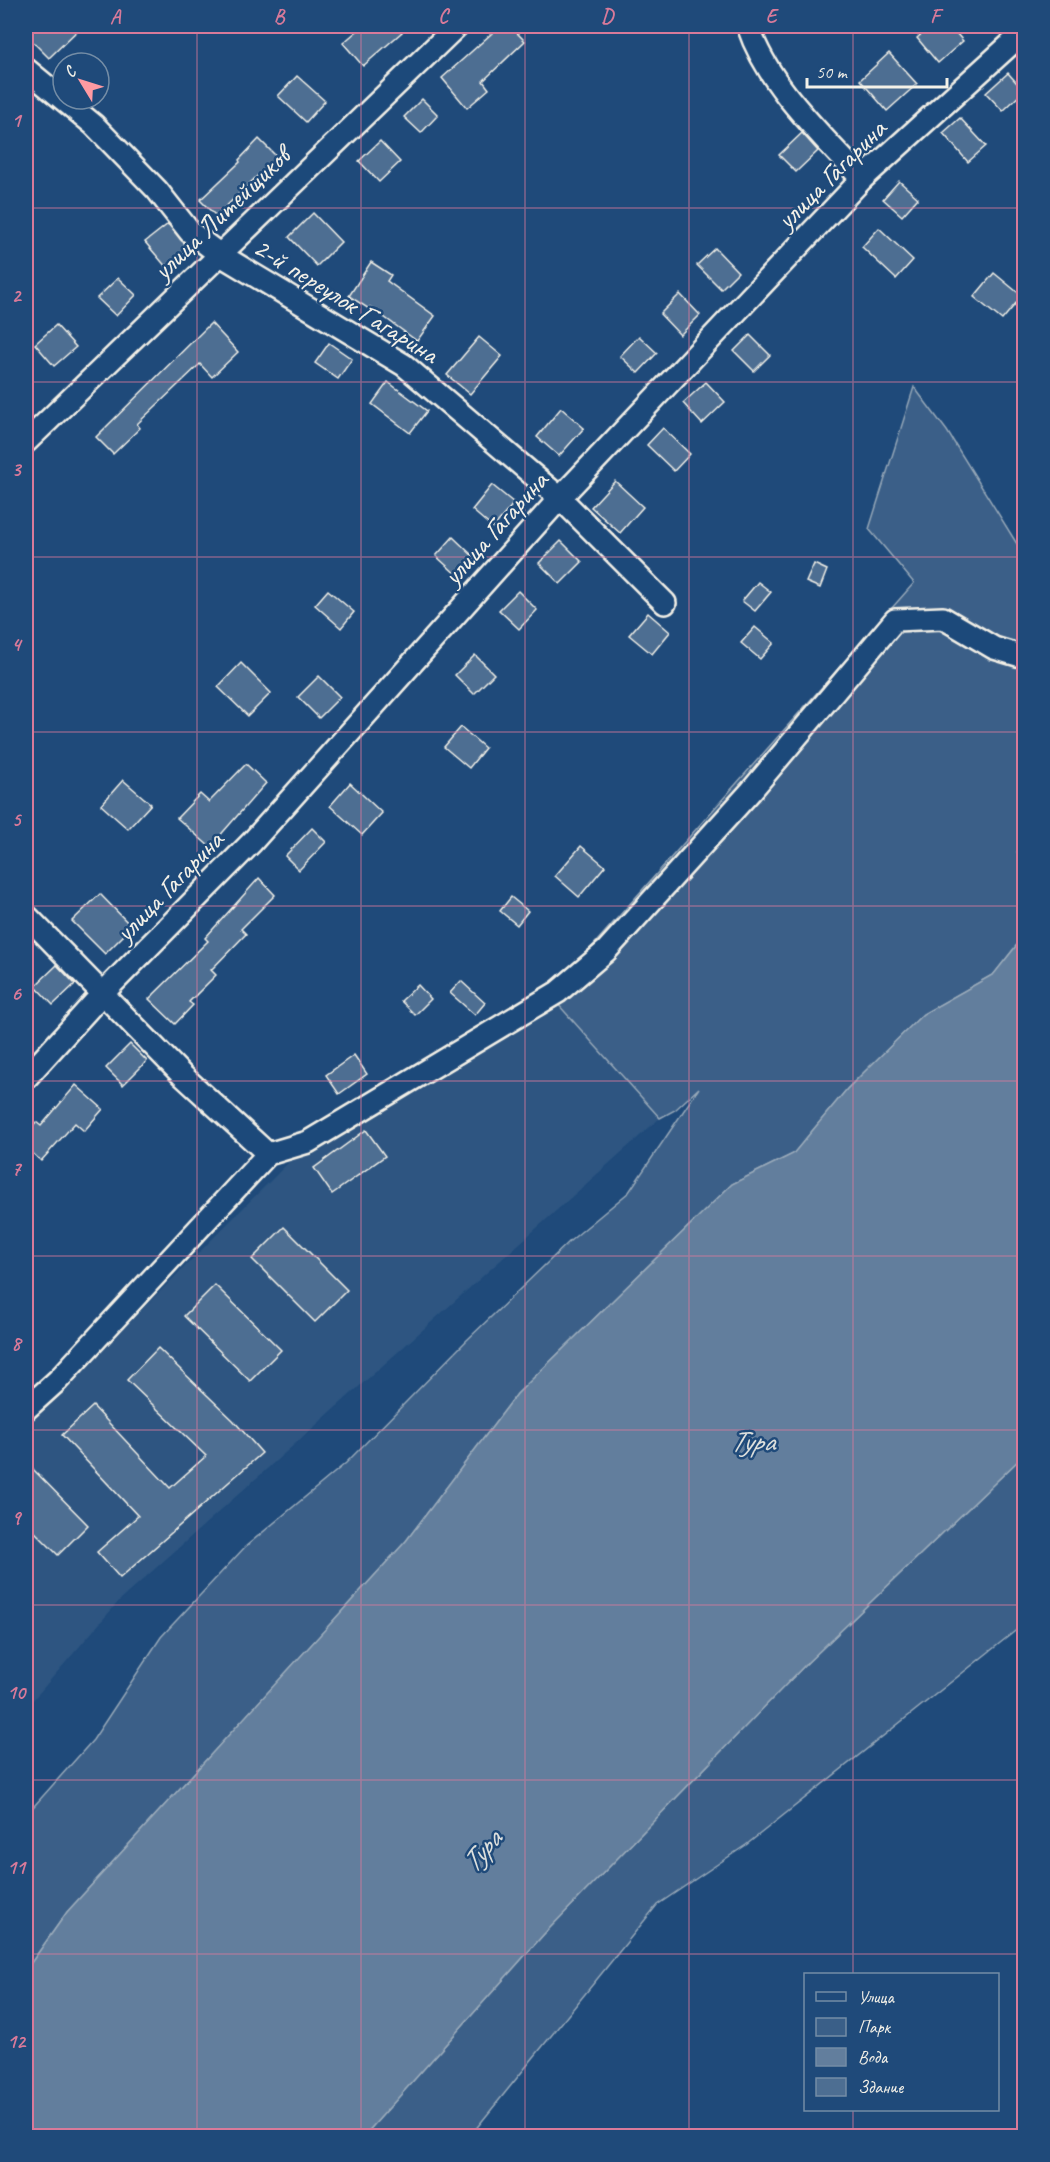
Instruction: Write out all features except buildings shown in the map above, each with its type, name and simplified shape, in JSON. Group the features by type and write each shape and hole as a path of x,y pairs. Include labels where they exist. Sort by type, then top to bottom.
{"street":[{"name":"улица Литейщиков","path":"26,442 457,26"},
{"path":"748,26 753,40 777,81 803,115 862,179"},
{"name":"улица Гагарина","path":"26,1078 102,994 252,842 560,498 862,179 1024,32"},
{"name":"2-й переулок Гагарина","path":"26,69 94,125 157,190 190,232 219,254 404,365 560,498 665,603"},
{"path":"26,1409 58,1380 268,1154 308,1142 566,986 606,951 643,914 751,791 895,620 943,618 994,648 1024,657"},
{"path":"26,915 182,1075 268,1154"}],"shaded area":[{"path":"556,1002 660,1118 120,1600 26,1708 26,1426 296,1155"}],"green space":[{"path":"914,387 947,431 1017,544 1024,544 1024,845 1017,852 1024,858 1024,936 994,974 923,1014 847,1089 793,1154 732,1184 517,1394 406,1541 67,1912 26,1970 26,1815 93,1740 161,1637 245,1547 346,1463 467,1340 570,1241 629,1192 699,1088 675,1110 660,1118 556,1002 575,966 914,583 869,529"},
{"path":"1024,1455 1024,1624 746,1845 657,1905 470,2136 364,2136 544,1934 805,1665"}],"water":[{"name":"Тура","path":"1024,936 1024,1455 805,1665 544,1934 364,2136 26,2136 26,1970 67,1912 406,1541 517,1394 732,1184 793,1154 847,1089 923,1014 994,974"}]}
